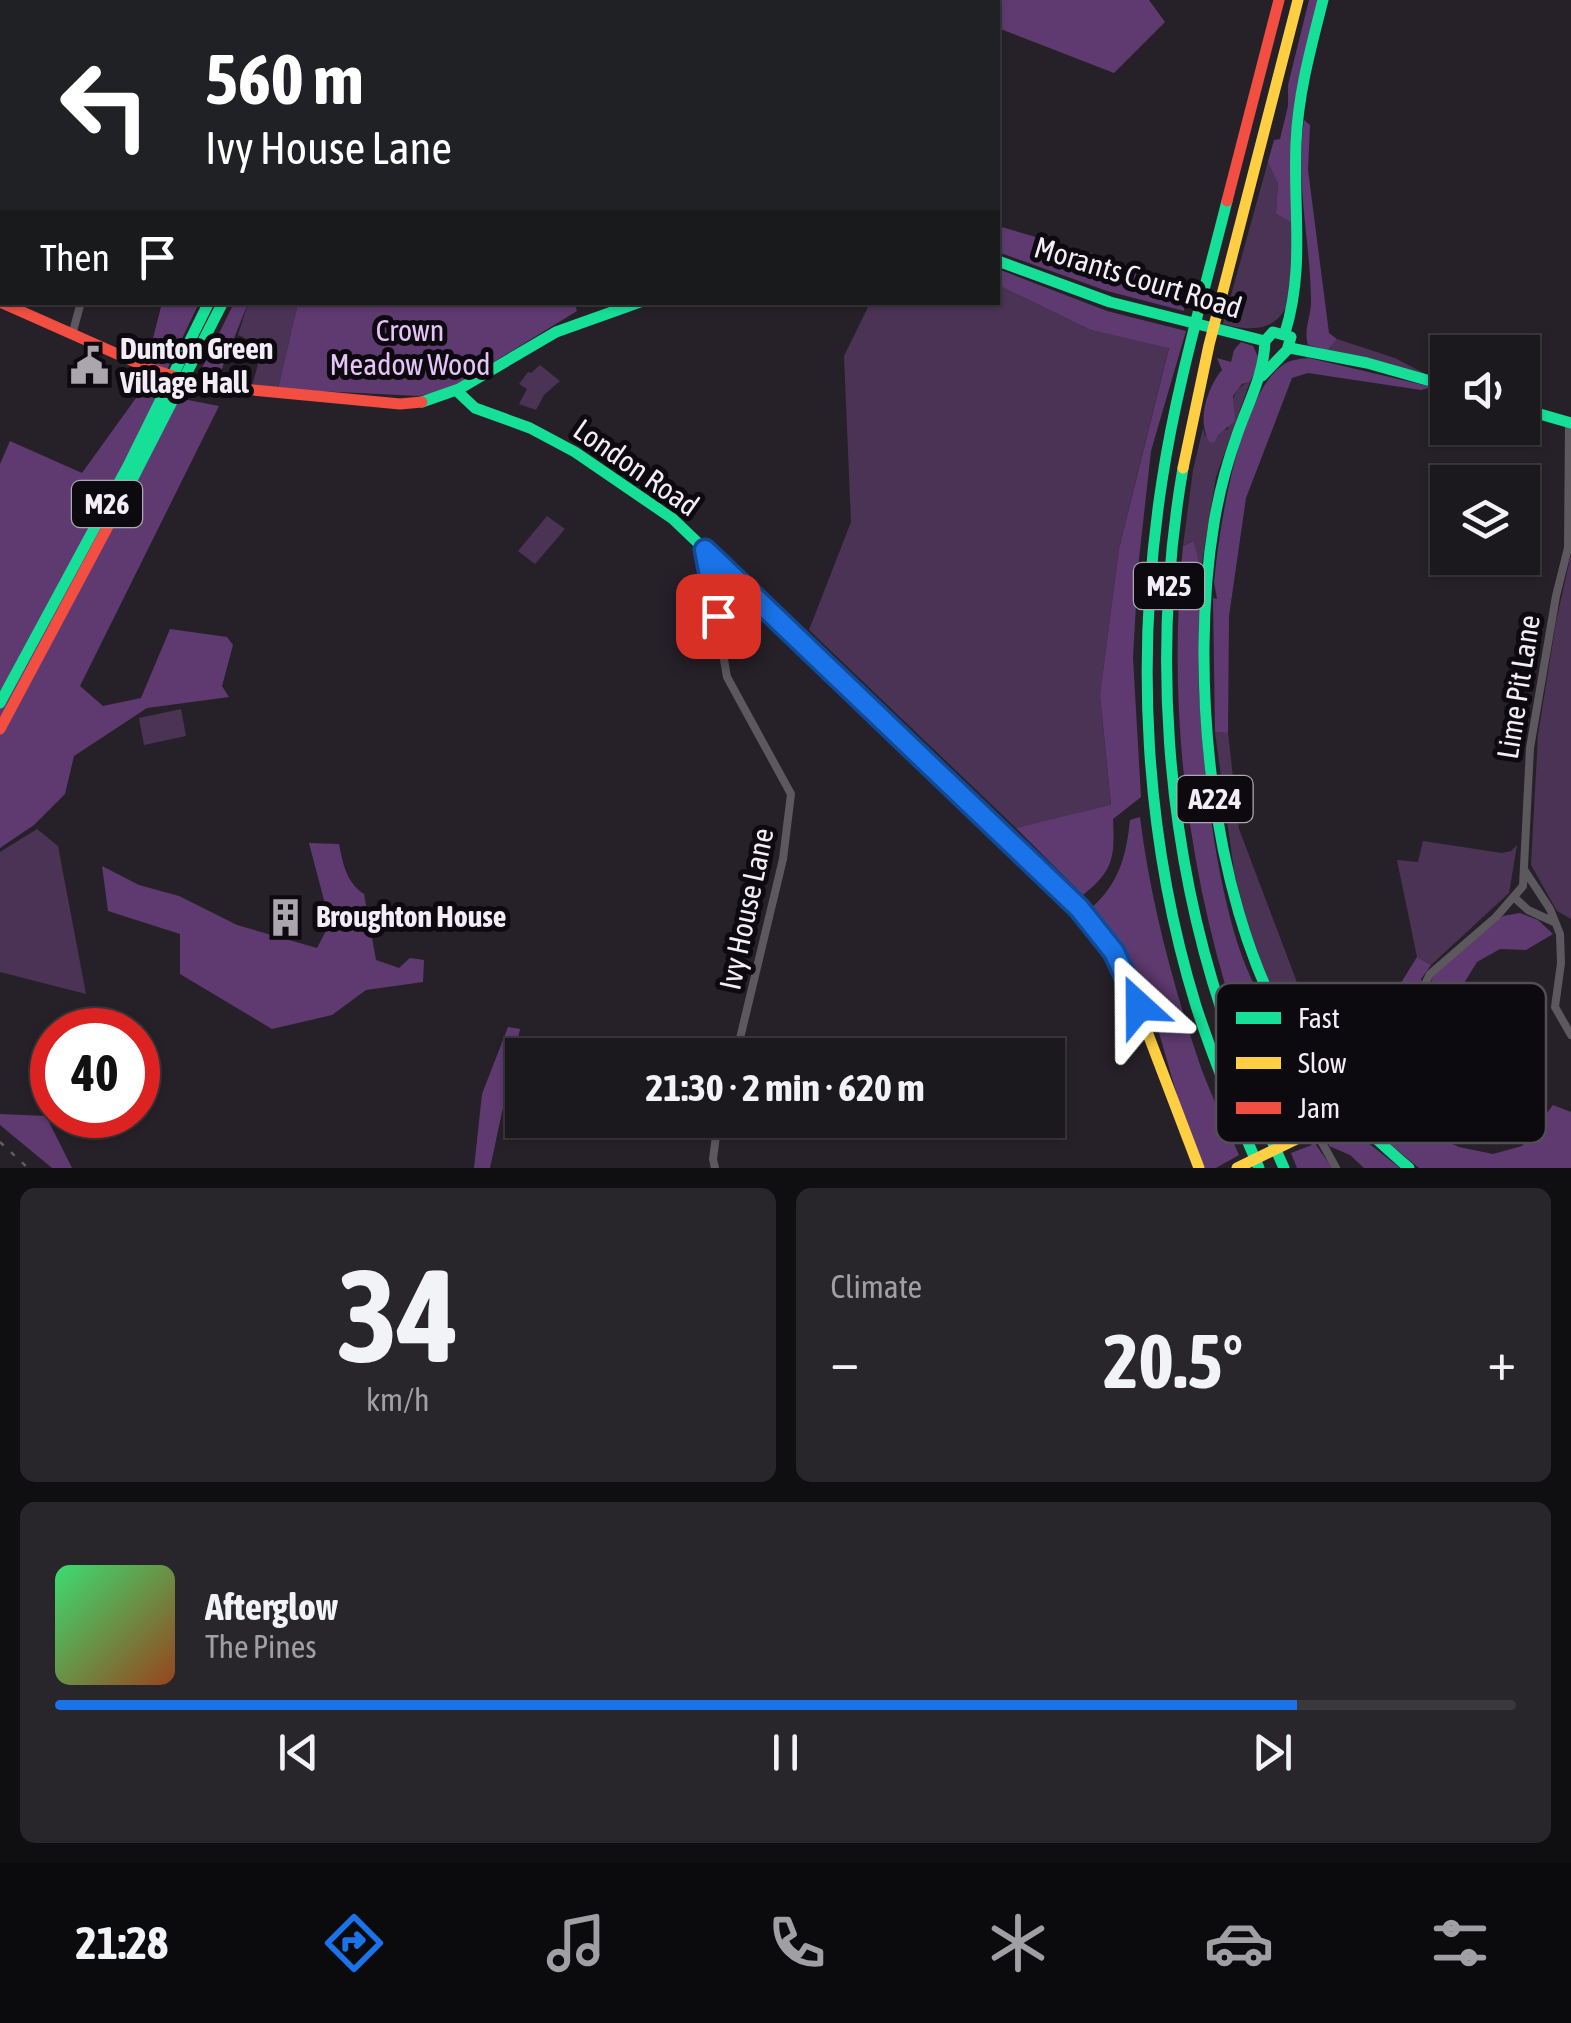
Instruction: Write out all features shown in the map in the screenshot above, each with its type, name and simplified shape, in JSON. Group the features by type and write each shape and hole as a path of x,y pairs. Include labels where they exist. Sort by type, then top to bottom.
{"main road":[{"name":"M25","path":"1216,1065 1201,1024 1167,893 1150,773 1146,652 1153,541 1167,450 1278,0"},
{"name":"M25","path":"1216,991 1185,868 1173,789 1166,670 1172,544 1191,424 1298,0"},
{"path":"1285,333 1300,281 1294,180 1298,125 1322,0"},
{"name":"Morants Court Road","path":"1000,262 1110,302 1265,346"},
{"path":"7,305 151,369 200,385 400,404 430,402 458,392 550,335 632,305"},
{"name":"M26","path":"0,702 129,464 208,305"},
{"name":"M26","path":"0,728 222,305"},
{"path":"1286,352 1290,340 1285,333 1273,332 1265,346 1271,356 1286,352 1367,363 1430,381"},
{"name":"A224","path":"1263,983 1232,897 1215,798 1206,654 1212,536 1228,460 1260,378 1265,346"},
{"name":"A224","path":"1260,378 1286,352"},
{"name":"London Road","path":"458,392 472,408 542,433 649,500 991,821 1100,931 1128,977 1177,1118 1199,1168"},
{"path":"1540,414 1570,423"},
{"name":"M25","path":"1248,1143 1259,1168"},
{"name":"M25","path":"1273,1143 1284,1168"},
{"path":"1237,1168 1289,1143"},
{"name":"A224","path":"1381,1143 1409,1168"}],"street":[{"path":"72,335 80,305"},
{"name":"Lime Pit Lane","path":"1515,898 1523,886 1525,870 1530,748 1568,548 1570,423"},
{"name":"Ivy House Lane","path":"705,550 726,677 790,794 783,859 740,1038"},
{"path":"1525,870 1550,909 1560,934 1561,964 1555,1007 1571,1036"},
{"path":"1426,982 1430,974 1515,898 1528,910 1554,922"},
{"path":"715,1168 716,1138"},
{"path":"1317,1143 1336,1168"}],"shaded area":[{"path":"1274,140 1276,214 1292,223 1294,265 1288,302 1280,316 1268,325 1249,328 1223,324"},
{"path":"1000,286 1091,330 1169,347 1119,549 1100,695 1111,806 1016,828 809,630 851,522 844,356 869,305 1000,305"},
{"path":"247,305 298,305 278,389 252,386 263,346 238,335"},
{"path":"1337,339 1395,358 1430,377 1328,350"},
{"path":"540,365 560,381 544,395 536,410 519,404 527,389 519,384"},
{"path":"1250,382 1216,477 1200,575 1192,541 1183,546 1203,428 1205,436 1228,429 1235,395"},
{"path":"547,516 565,529 535,564 518,551"},
{"path":"1571,554 1571,919 1557,911 1531,865 1538,735"},
{"path":"181,709 186,736 144,745 139,718"},
{"path":"1215,732 1228,733 1239,829 1297,983 1269,983 1234,871"},
{"path":"37,829 58,846 86,994 0,972 0,852"},
{"path":"1423,841 1502,853 1517,845 1509,893 1431,965 1417,957 1397,860 1418,862"}],"green space":[{"path":"1000,0 1149,0 1165,22 1114,73 1000,29"},
{"path":"1309,0 1318,0 1293,117 1292,223 1276,214 1278,183 1268,162 1274,140 1280,139 1288,106 1288,85"},
{"path":"1304,120 1310,125 1308,170 1329,333 1337,339 1328,350 1308,345 1307,339 1311,299 1302,187"},
{"path":"1000,227 1114,260 1185,289 1184,311 1107,291 1000,253"},
{"path":"1000,270 1107,311 1186,331 1151,451 1138,568 1133,658 1141,797 1113,819 1110,863 1083,895 1016,828 1111,805 1100,695 1119,549 1169,348 1091,330 1000,286"},
{"path":"161,305 198,305 167,370 150,364 155,352 151,346"},
{"name":"Crown Meadow Wood","path":"233,305 247,305 217,381 198,376"},
{"name":"Crown Meadow Wood","path":"298,305 575,305 577,311 448,390 419,396 278,389"},
{"path":"1241,342 1253,346 1260,361 1250,382 1242,384 1233,396 1235,421 1210,443 1204,415 1208,395 1222,370 1217,358 1231,362"},
{"path":"1309,358 1430,388 1421,390 1308,373 1292,378 1246,498 1229,616 1228,733 1215,732 1214,582 1233,468 1265,384 1293,360"},
{"path":"141,391 219,406 80,686 103,706 141,698 170,629 227,637 233,645 222,686 229,697 147,708 74,756 65,794 34,825 0,848 0,464 10,441 82,473"},
{"path":"1193,541 1201,577 1199,673 1213,834 1234,933 1253,983 1225,983 1194,849 1178,697 1183,546"},
{"path":"1140,817 1156,908 1179,997 1216,1105 1216,1143 1233,1143 1239,1155 1216,1168 1205,1168 1193,1142 1138,976 1121,944 1090,909 1114,880 1123,858 1130,820"},
{"path":"309,843 339,844 349,878 364,894 376,960 399,968 410,958 424,960 423,982 366,990 332,1015 272,1029 180,974 180,934 108,911 102,866 139,885 179,896 237,925 317,948 330,923"},
{"path":"1520,913 1538,920 1553,934 1526,950 1500,949 1477,962 1464,983 1431,983 1433,976 1503,916"},
{"path":"1417,957 1431,965 1422,983 1401,983"},
{"path":"508,1027 520,1029 518,1038 505,1038 505,1098 490,1168 474,1168 482,1094"},
{"path":"1553,1105 1571,1112 1571,1168 1419,1168 1389,1143 1450,1143 1493,1154 1524,1143 1546,1143 1546,1114"},
{"path":"0,1114 30,1115 30,1138 57,1138 72,1168 52,1168 0,1125"},
{"path":"1310,1143 1315,1143 1332,1168 1297,1168 1291,1153 1312,1145"},
{"path":"1329,1143 1368,1143 1400,1168 1364,1168 1350,1155"}],"railway":[{"path":"0,1142 28,1168"}],"traffic: fast":[{"path":"1285,333 1295,285 1297,125 1323,0"},
{"path":"1216,1062 1196,1006 1165,877 1149,745 1147,679 1162,481 1183,375 1227,201"},
{"path":"1000,262 1110,302 1265,341"},
{"path":"0,703 129,464 208,305"},
{"path":"113,517 221,305"},
{"path":"422,402 459,389 556,332 632,305"},
{"path":"1262,376 1287,350 1291,337 1273,332 1265,341"},
{"path":"1264,983 1239,912 1223,848 1212,781 1204,646 1214,523 1233,446 1259,377 1265,341"},
{"path":"1290,348 1367,363 1430,381"},
{"path":"458,392 475,408 530,428 575,452 673,519 1079,908 1111,952"},
{"path":"1540,414 1571,423"},
{"path":"1183,468 1168,604 1170,742 1176,811 1188,879 1216,991"},
{"path":"1249,1143 1259,1168"},
{"path":"1273,1143 1284,1168"},
{"path":"1381,1143 1409,1168"}],"traffic: slow":[{"path":"1183,468 1209,345 1298,0"},
{"path":"1111,952 1135,1000 1199,1168"},
{"path":"1237,1168 1288,1143"}],"traffic: jam":[{"path":"1227,201 1279,0"},
{"path":"7,305 151,369 200,385 400,404 422,402"},
{"path":"0,729 113,517"}],"place":[{"name":"Dunton Green Village Hall","path":"90,366"},
{"name":"Broughton House","path":"286,917"}],"route":[{"path":"718,616 705,550 1079,908 1114,952 1139,1006"}]}
